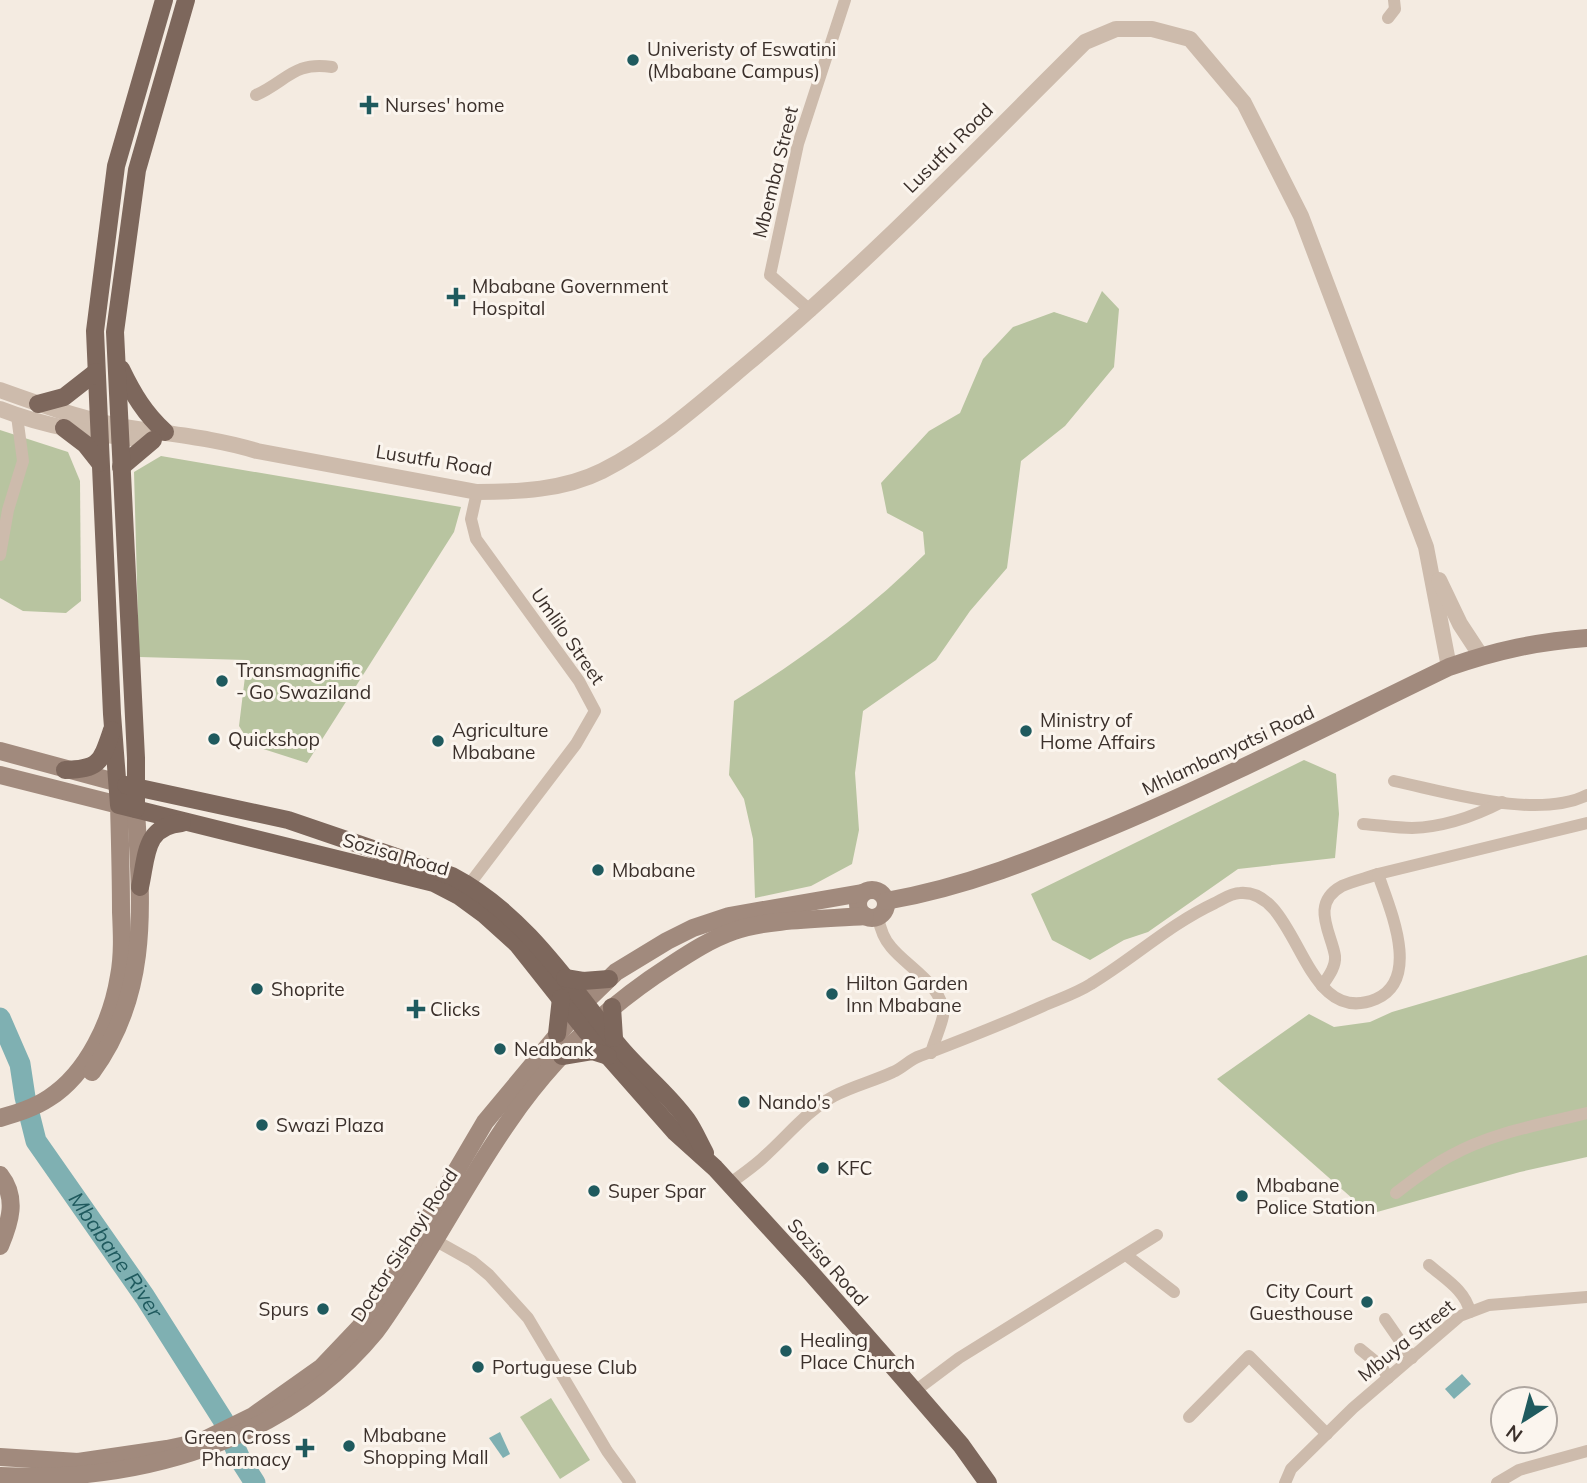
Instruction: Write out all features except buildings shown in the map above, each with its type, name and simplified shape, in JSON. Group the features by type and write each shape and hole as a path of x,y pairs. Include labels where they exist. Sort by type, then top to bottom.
{"main road":[{"path":"5,1122 38,1116 90,1056 109,1013 119,976 127,807 137,787 121,467 109,430 96,372 95,331 116,166 164,0"},
{"path":"47,1105 81,1086 93,1071 124,1017 134,982 139,945 140,887 127,807 119,783 114,723 100,463 109,430 117,360 116,332 137,170 186,0"},
{"path":"117,360 134,396 159,436 121,467"},
{"path":"38,404 64,397 96,372"},
{"path":"64,428 85,444 100,463"},
{"name":"Mhlambanyatsi Road","path":"592,1025 646,981 700,946 736,930 876,911 1017,867 1201,788 1449,667 1539,641 1587,638"},
{"path":"65,769 87,769 100,759 114,723"},
{"path":"135,738 144,764 152,777 173,795"},
{"path":"0,751 119,783"},
{"path":"0,775 127,807"},
{"name":"Sozisa Road","path":"119,783 288,820 452,876 485,915 517,944 561,998 579,1009"},
{"name":"Sozisa Road","path":"127,807 434,883 496,904 565,978 579,1009 611,1048 686,1119 715,1168 915,1391 961,1445 988,1483"},
{"path":"140,887 148,851 160,828 193,822"},
{"path":"579,1009 609,979 638,957 693,928 729,916 862,893 870,889 878,891 876,911 858,906 862,893"},
{"path":"565,978 583,981 609,979"},
{"path":"557,1034 561,998"},
{"path":"562,1056 611,1048 612,1007"},
{"name":"Doctor Sishayi Road","path":"427,1236 485,1122 579,1009"},
{"name":"Doctor Sishayi Road","path":"0,1476 65,1478 152,1467 243,1429 253,1416 306,1380 343,1347 427,1236 508,1121 562,1056 592,1025"},
{"path":"485,1122 498,1126 508,1121"},
{"path":"0,1175 11,1196 9,1225 0,1246"},
{"name":"Doctor Sishayi Road","path":"0,1457 78,1462 206,1445"}],"street":[{"name":"Mbemba Street","path":"811,311 770,275 798,144 845,0"},
{"path":"1388,18 1395,9 1394,0"},
{"name":"Lusutfu Road","path":"109,430 225,441 257,451 477,492 514,492 574,482 601,471 656,438 811,311 1085,42 1116,29 1152,30 1190,39 1244,103 1301,216 1422,534 1430,562 1449,667"},
{"path":"256,96 274,87 300,67 332,67"},
{"path":"0,390 109,430"},
{"path":"0,409 64,428 109,430"},
{"path":"0,555 8,510 23,461 17,416"},
{"name":"Umlilo Street","path":"464,891 576,744 595,711 579,681 476,539 471,519 477,492"},
{"name":"Lusutfu Road","path":"1430,562 1460,624 1481,656"},
{"path":"1394,781 1517,805 1556,805 1587,795"},
{"path":"1363,824 1413,828 1451,822 1503,802"},
{"path":"1322,986 1333,968 1335,957 1324,926 1325,910 1329,900 1342,886 1378,874 1587,823"},
{"path":"729,1184 765,1157 811,1113 834,1096 897,1071 917,1056 931,1053 1090,985 1189,915 1237,893 1262,897 1275,909 1322,986 1345,1000 1360,1003 1387,993 1401,968 1401,953 1378,874"},
{"path":"876,911 881,931 890,946 932,987 941,1002 943,1016 931,1053"},
{"path":"1396,1193 1453,1154 1492,1139 1587,1113"},
{"path":"915,1391 959,1357 1157,1235"},
{"path":"427,1236 472,1261 489,1275 528,1318 607,1451 630,1483"},
{"path":"1126,1255 1174,1292"},
{"path":"1429,1265 1460,1291 1470,1312"},
{"name":"Mbuya Street","path":"1285,1483 1291,1469 1327,1434 1460,1316 1489,1305 1587,1297"},
{"path":"1385,1319 1412,1358"},
{"path":"1360,1349 1382,1367 1388,1378"},
{"path":"1189,1417 1249,1356 1327,1434"},
{"path":"1497,1483 1519,1470 1587,1451"}],"green space":[{"path":"1102,291 1119,309 1114,367 1065,426 1021,461 1007,568 970,611 936,660 863,711 855,773 859,830 852,864 811,886 755,898 753,839 744,799 729,775 734,701 834,633 881,595 925,554 923,532 887,513 881,483 929,431 960,413 983,359 1013,327 1054,312 1087,323"},
{"path":"0,430 68,452 80,481 81,601 66,613 23,611 0,598"},
{"path":"161,456 461,507 454,532 307,763 251,745 239,726 247,660 139,657 134,472"},
{"path":"1304,760 1336,774 1339,814 1335,858 1238,869 1148,932 1124,940 1090,960 1052,940 1031,894"},
{"path":"1587,955 1587,1157 1520,1172 1370,1214 1217,1079 1309,1014 1334,1027 1370,1022 1392,1012"},
{"path":"551,1398 590,1460 560,1479 520,1417"}],"water":[{"path":"1462,1374 1471,1384 1454,1399 1445,1389"},
{"path":"500,1432 510,1454 503,1458 489,1438"}],"waterway":[{"name":"Mbabane River","path":"0,1018 20,1064 36,1141 145,1297 223,1420 241,1461 255,1483"}],"place":[{"name":"Univeristy of Eswatini (Mbabane Campus)","path":"633,60"},
{"name":"Nurses' home","path":"369,105"},
{"name":"Mbabane Government Hospital","path":"456,297"},
{"name":"Transmagnific - Go Swaziland","path":"222,681"},
{"name":"Ministry of Home Affairs","path":"1026,731"},
{"name":"Quickshop","path":"214,739"},
{"name":"Agriculture Mbabane","path":"438,741"},
{"name":"Mbabane","path":"598,870"},
{"name":"Shoprite","path":"257,989"},
{"name":"Hilton Garden Inn Mbabane","path":"832,994"},
{"name":"Clicks","path":"416,1009"},
{"name":"Nedbank","path":"500,1049"},
{"name":"Nando's","path":"744,1102"},
{"name":"Swazi Plaza","path":"262,1125"},
{"name":"KFC","path":"823,1168"},
{"name":"Super Spar","path":"594,1191"},
{"name":"Mbabane Police Station","path":"1242,1196"},
{"name":"City Court Guesthouse","path":"1367,1302"},
{"name":"Spurs","path":"323,1309"},
{"name":"Healing Place Church","path":"786,1351"},
{"name":"Portuguese Club","path":"478,1367"},
{"name":"Mbabane Shopping Mall","path":"349,1446"},
{"name":"Green Cross Pharmacy","path":"305,1448"}]}
